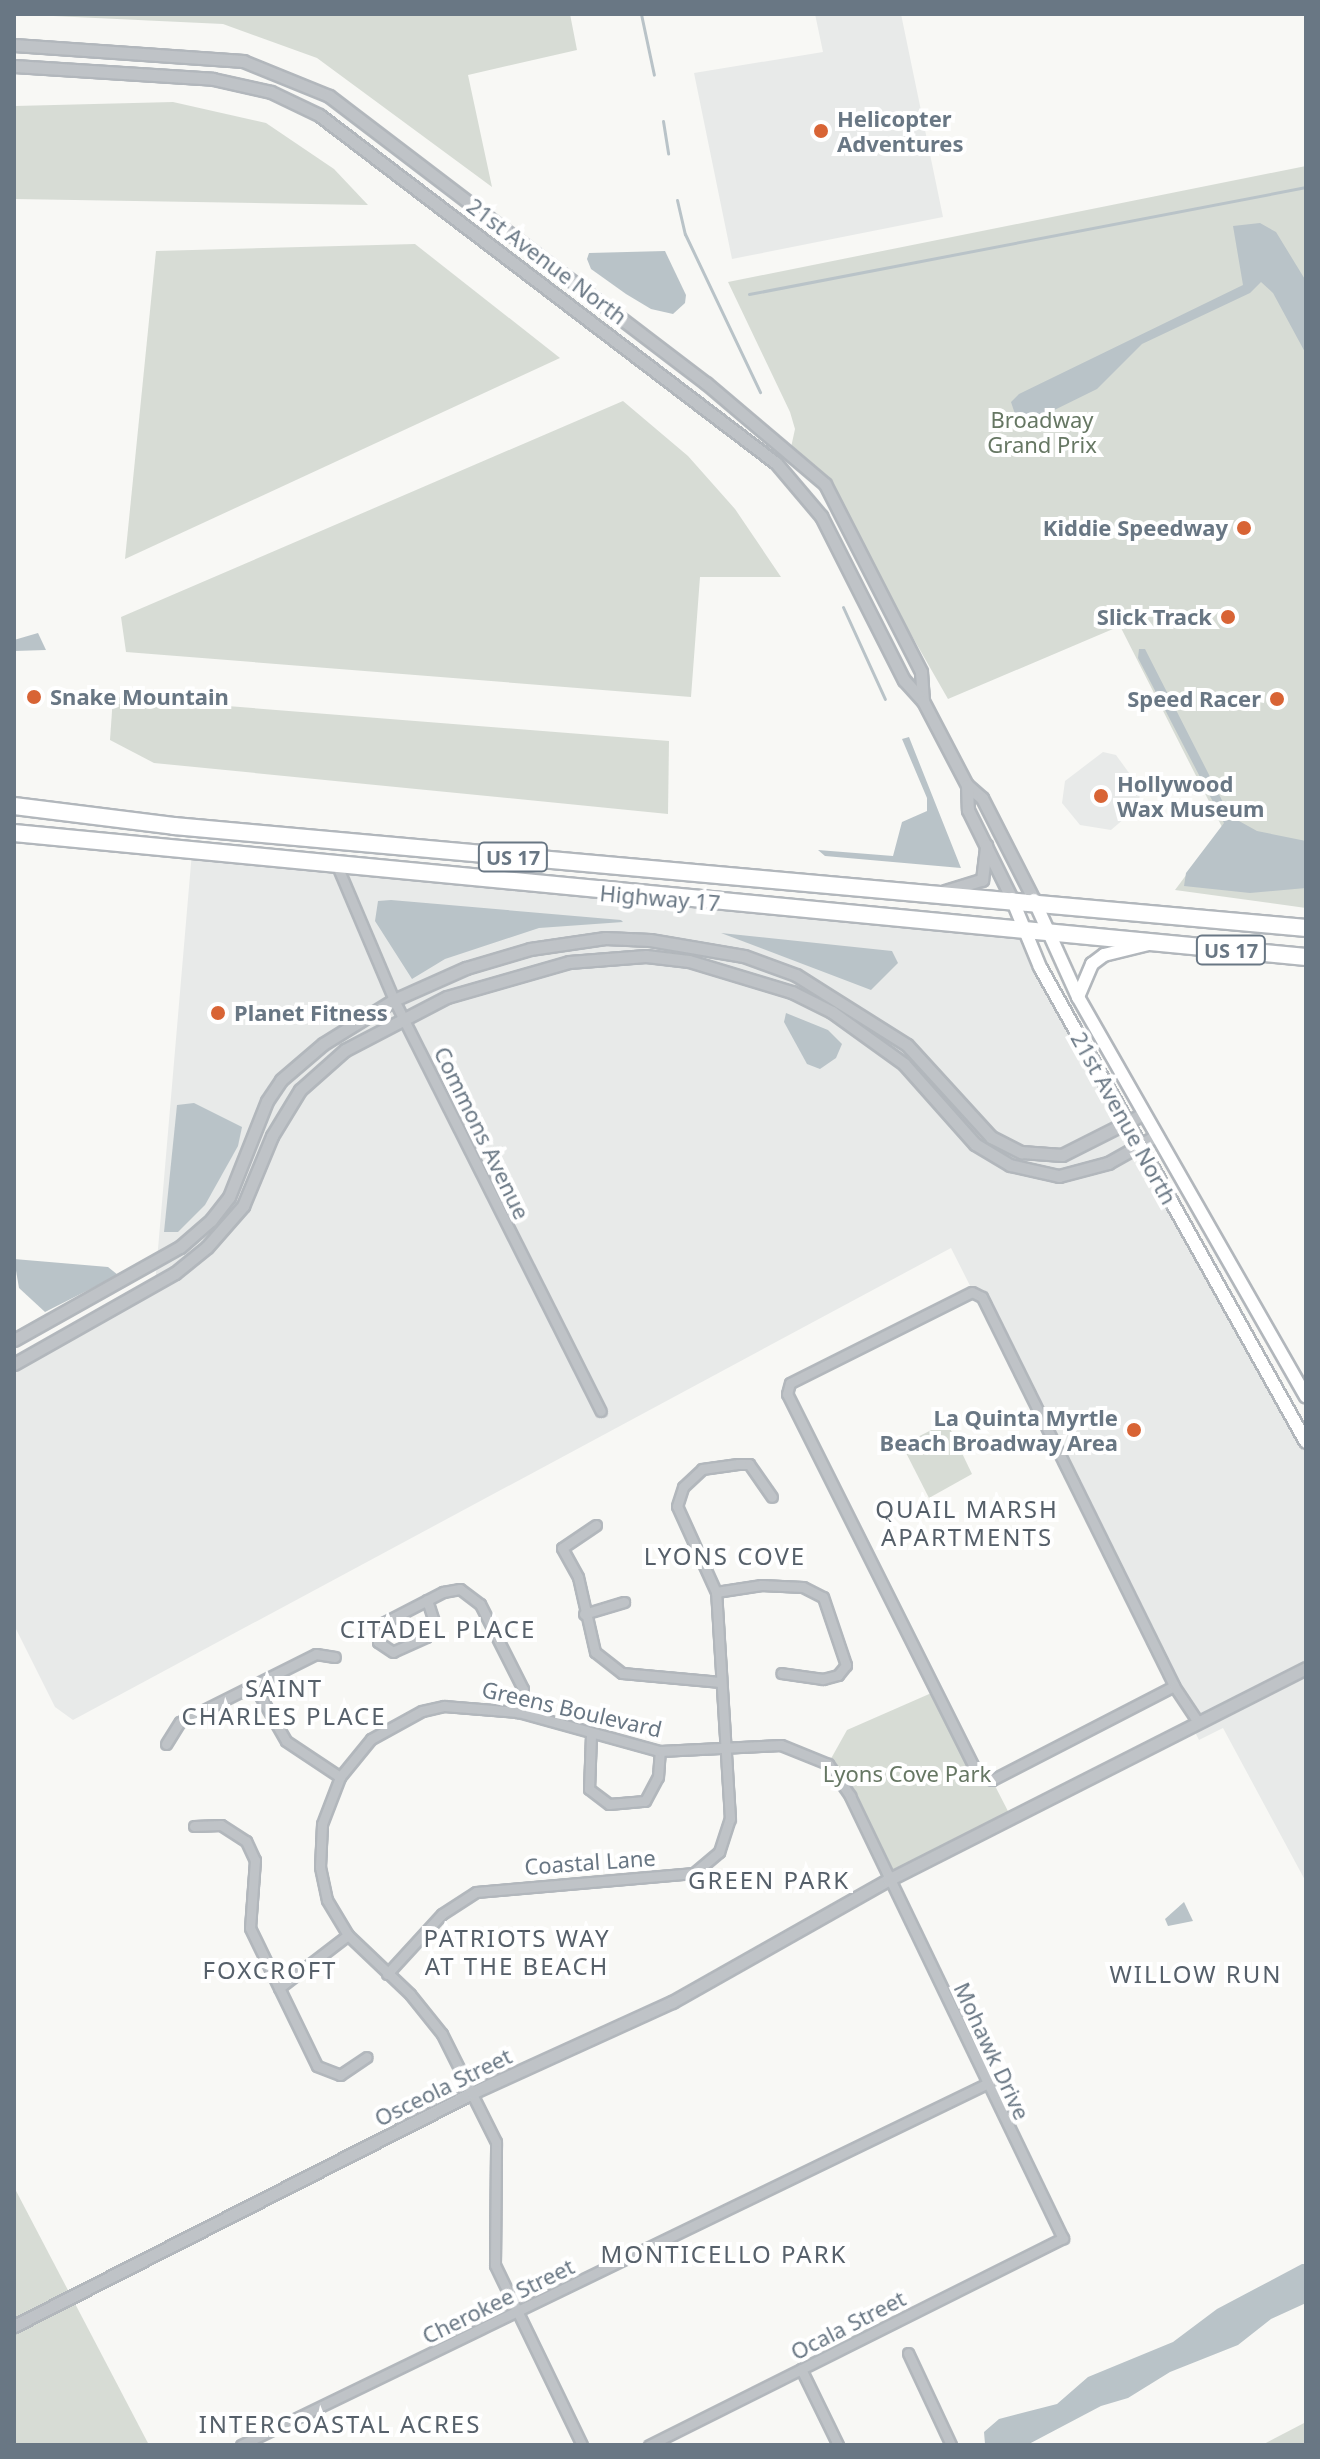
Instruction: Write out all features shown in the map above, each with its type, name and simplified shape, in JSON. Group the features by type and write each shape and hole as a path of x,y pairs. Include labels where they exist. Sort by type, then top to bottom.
{"highway":[{"name":"Highway 17","path":"14,806 174,826 926,894 1034,900 1306,928"},
{"name":"Highway 17","path":"14,833 338,868 1306,957"}],"main road":[{"name":"21st Avenue North","path":"1012,899 1040,967 1306,1442"},
{"name":"21st Avenue North","path":"1034,900 1078,997 1306,1396"},
{"path":"1078,997 1092,964 1104,955 1157,942"}],"street":[{"name":"21st Avenue North","path":"14,45 243,61 329,96 706,383 825,484 921,672 923,701"},
{"name":"21st Avenue North","path":"14,66 213,79 271,92 319,115 776,463 821,516 904,680 923,701 967,785 982,798 1034,900"},
{"name":"21st Avenue North","path":"967,785 968,810 1012,899"},
{"path":"926,894 982,880 985,840"},
{"name":"Commons Avenue","path":"338,868 394,1000 601,1411"},
{"path":"14,1340 127,1279 201,1229 229,1197 251,1134 281,1080 354,1021 466,968 530,949 605,938 692,946 757,961 844,1001 922,1057 1006,1146 1041,1156 1062,1155 1143,1114"},
{"path":"14,1364 193,1260 243,1206 272,1136 312,1076 403,1016 518,972 569,962 646,956 689,961 792,992 832,1012 904,1064 975,1144 1010,1165 1059,1176 1108,1163 1156,1136"},
{"path":"1174,1686 992,1780 977,1773 787,1394 790,1383 972,1292 982,1297 1174,1686 1198,1722"},
{"path":"772,1497 749,1464 702,1469 683,1487 677,1506 716,1592 761,1585 803,1587 823,1597 846,1665 838,1675 823,1679 781,1673"},
{"path":"596,1525 562,1548 578,1577 595,1652 622,1673 721,1682"},
{"path":"427,1600 434,1621 426,1637 393,1652 378,1642 383,1623 427,1600 460,1589 480,1604 523,1689 518,1712"},
{"name":"Coastal Lane","path":"387,1974 442,1914 476,1892 694,1873 719,1852 730,1819 729,1750 716,1592"},
{"path":"584,1614 624,1602"},
{"path":"166,1744 180,1722 316,1654 335,1657"},
{"path":"888,1880 1306,1668"},
{"path":"255,1687 286,1741 340,1777"},
{"name":"Greens Boulevard","path":"472,2093 442,2034 348,1935 327,1900 320,1867 322,1824 340,1777 371,1739 422,1711 468,1705 518,1712 591,1735 660,1751 729,1750 781,1745 828,1764 850,1796 888,1880"},
{"path":"591,1735 589,1789 609,1804 645,1801 658,1777 660,1751"},
{"path":"194,1826 221,1825 246,1841 255,1860 250,1928 317,2066 340,2075 367,2057"},
{"name":"Mohawk Drive","path":"888,1880 1063,2238"},
{"name":"Osceola Street","path":"14,2326 472,2093 672,2002 888,1880"},
{"path":"279,1988 348,1935"},
{"name":"Cherokee Street","path":"241,2445 986,2084"},
{"path":"472,2093 496,2142 495,2265 515,2312 582,2445"},
{"name":"Ocala Street","path":"649,2445 1063,2238"},
{"path":"908,2353 951,2445"},
{"path":"801,2369 838,2445"}],"shaded area":[{"path":"815,14 901,14 943,217 732,259 694,73 823,52"},
{"path":"1260,223 1276,232 1306,281 1306,354 1273,293 1261,282 1250,293 1142,344 1097,389 1032,421 1017,420 1011,402 1019,394 1243,285 1233,226"},
{"path":"665,251 686,295 685,303 673,314 651,309 626,294 591,269 587,259 589,253"},
{"path":"38,633 46,650 14,651 14,640"},
{"path":"1139,649 1145,649 1230,816 1257,831 1306,841 1306,888 1250,893 1184,886 1186,873 1224,823 1138,658"},
{"path":"909,737 961,868 825,856 818,850 893,856 902,822 927,811 927,798 902,739"},
{"name":"Hollywood Wax Museum","path":"1103,752 1116,755 1140,788 1139,806 1111,830 1080,825 1062,803 1065,781"},
{"path":"192,852 1025,930 1306,1442 1306,1882 1223,1728 1199,1740 951,1248 73,1720 55,1707 14,1625 14,1364 155,1284"},
{"path":"378,901 623,922 539,928 445,959 412,979 375,921"},
{"path":"721,933 892,951 898,963 871,990"},
{"path":"786,1013 828,1030 842,1044 836,1058 820,1069 807,1064 784,1022"},
{"path":"194,1103 242,1127 238,1146 205,1205 178,1232 164,1232 177,1105"},
{"path":"14,1259 108,1267 118,1275 45,1312 19,1288"},
{"path":"1184,1902 1193,1921 1168,1926 1165,1919"},
{"path":"1306,2264 1306,2303 1271,2319 1238,2345 1170,2372 1128,2398 1101,2406 1027,2445 985,2444 984,2432 999,2419 1057,2404 1088,2377 1173,2342 1217,2309"}],"green space":[{"path":"570,14 577,50 468,75 492,187 317,58 223,24 32,15"},
{"path":"173,102 266,123 334,169 368,205 14,199 15,106"},
{"name":"Broadway Grand Prix","path":"1306,166 1306,908 1175,890 1222,827 1120,626 948,699 825,484 790,452 795,429 790,412 728,282"},
{"path":"415,244 560,358 125,559 156,251"},
{"path":"623,401 688,456 735,509 781,577 700,577 691,697 126,652 121,617"},
{"path":"113,697 669,741 668,814 154,763 110,740"},
{"path":"947,1422 972,1474 929,1498 902,1445"},
{"name":"Lyons Cove Park","path":"936,1691 977,1773 992,1780 1011,1817 888,1880 850,1796 828,1764 847,1730"},
{"path":"14,2187 149,2445 14,2445"},
{"path":"1306,2422 1306,2445 1262,2445"}],"waterway":[{"path":"641,14 654,75"},
{"path":"663,121 668,154"},
{"path":"749,294 1306,187"},
{"path":"677,200 685,234 760,392"},
{"path":"843,607 885,699"}],"place":[{"name":"Helicopter Adventures","path":"821,131"},
{"name":"Kiddie Speedway","path":"1244,528"},
{"name":"Slick Track","path":"1228,617"},
{"name":"Snake Mountain","path":"34,697"},
{"name":"Speed Racer","path":"1277,699"},
{"name":"Hollywood Wax Museum","path":"1101,796"},
{"name":"Planet Fitness","path":"218,1013"},
{"name":"La Quinta Myrtle Beach Broadway Area","path":"1134,1430"}],"district":[{"name":"QUAIL MARSH APARTMENTS","path":"967,1523"},
{"name":"LYONS COVE","path":"725,1556"},
{"name":"CITADEL PLACE","path":"438,1629"},
{"name":"SAINT CHARLES PLACE","path":"284,1702"},
{"name":"GREEN PARK","path":"769,1880"},
{"name":"PATRIOTS WAY AT THE BEACH","path":"517,1952"},
{"name":"FOXCROFT","path":"270,1970"},
{"name":"WILLOW RUN","path":"1196,1974"},
{"name":"MONTICELLO PARK","path":"724,2254"},
{"name":"INTERCOASTAL ACRES","path":"340,2424"}]}
